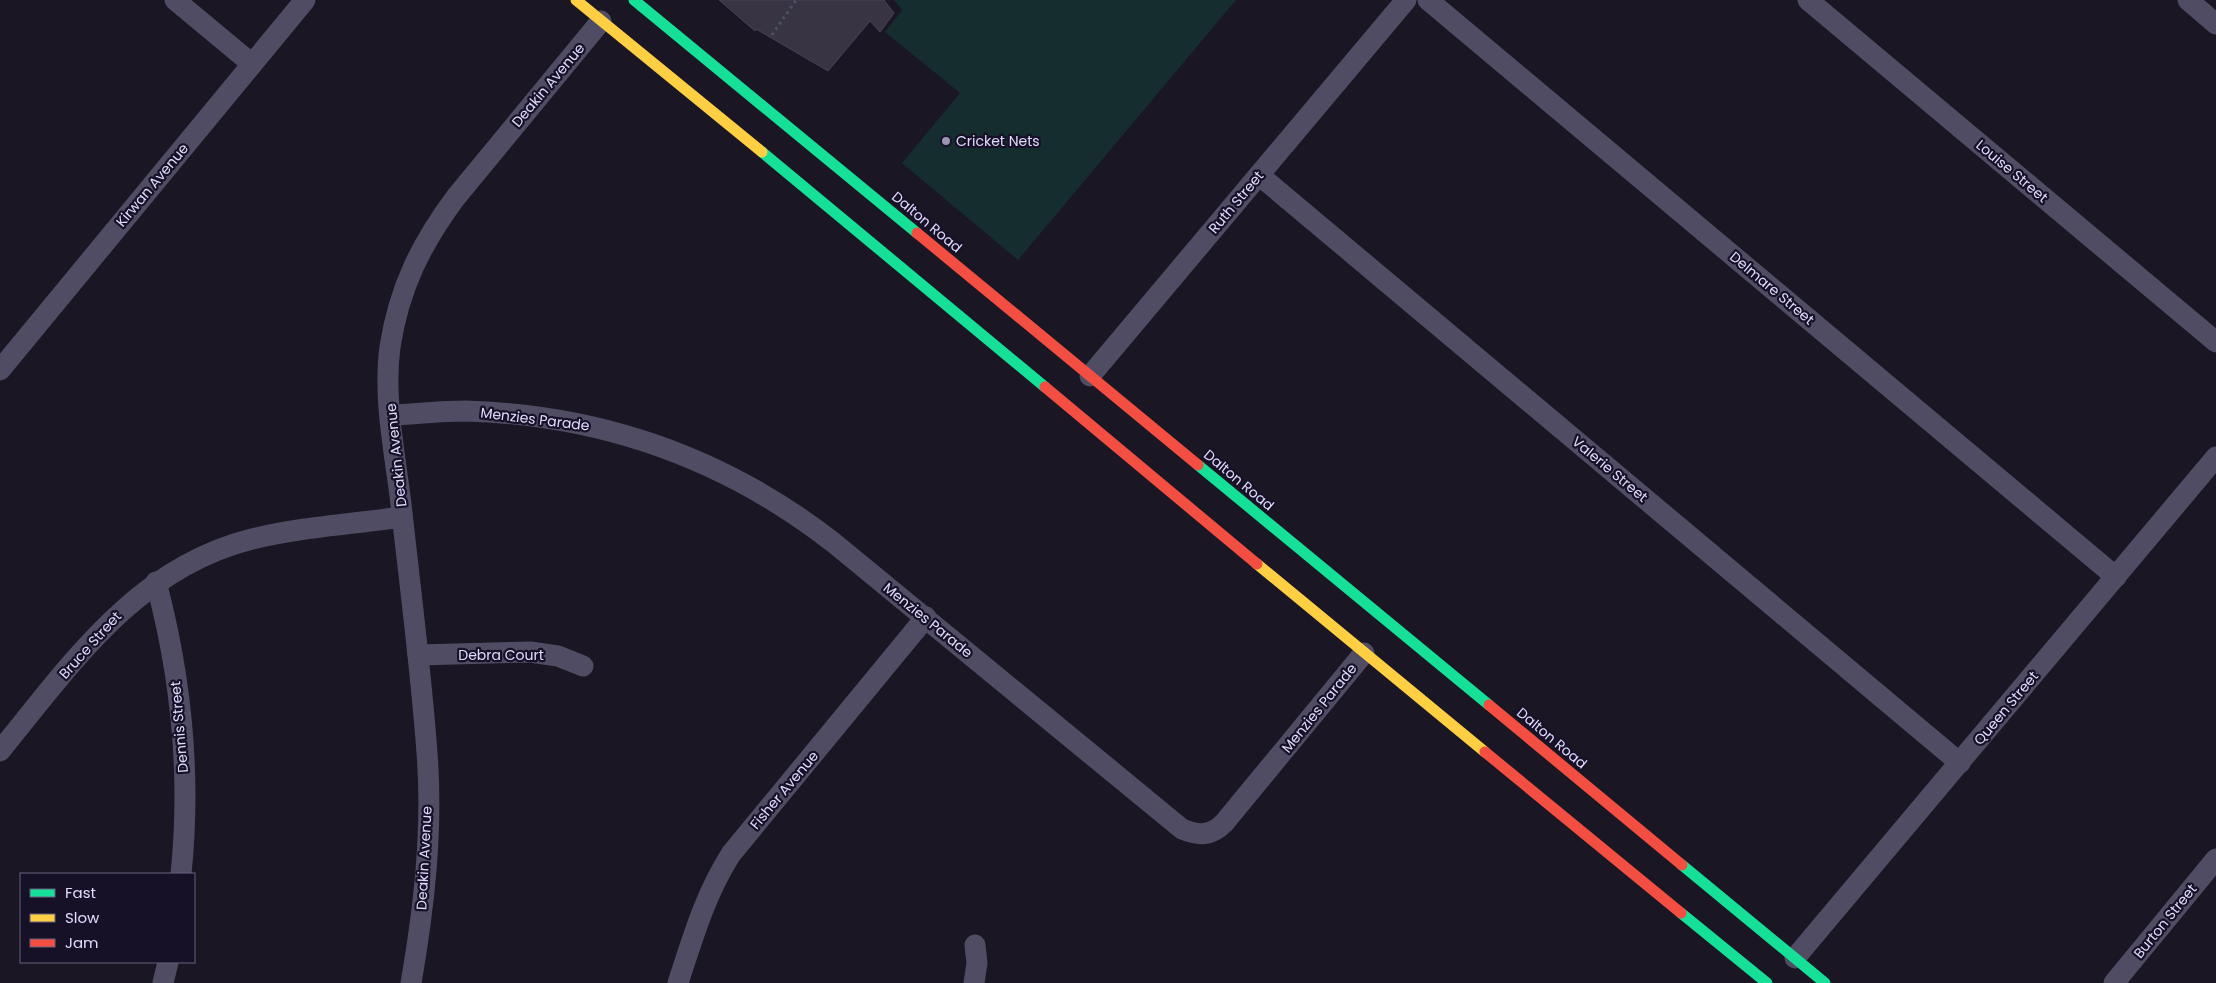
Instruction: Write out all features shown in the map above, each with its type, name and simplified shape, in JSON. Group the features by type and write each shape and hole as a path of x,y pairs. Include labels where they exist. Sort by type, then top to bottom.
{"main road":[{"path":"576,0 604,17 1070,401 1364,653 1767,983"},
{"name":"Dalton Road","path":"634,0 1087,380 1826,983"}],"street":[{"path":"175,0 252,64"},
{"name":"Kirwan Avenue","path":"0,370 305,0"},
{"name":"Ruth Street","path":"1087,380 1406,0"},
{"name":"Delmare Street","path":"1428,0 2116,576"},
{"name":"Louise Street","path":"1808,0 2216,342"},
{"path":"2188,0 2216,24"},
{"name":"Deakin Avenue","path":"412,983 419,939 426,870 428,814 427,756 418,655 390,415 390,348 401,298 414,262 436,224 604,17"},
{"name":"Valerie Street","path":"1259,175 1960,763"},
{"name":"Menzies Parade","path":"390,415 463,411 558,419 614,431 663,446 711,466 752,487 798,515 926,617 1182,829 1195,834 1204,835 1216,831 1224,823 1364,653"},
{"name":"Queen Street","path":"1795,958 2216,457"},
{"name":"Bruce Street","path":"0,751 104,627 125,606 156,582 190,562 251,539 288,531 402,517"},
{"name":"Dennis Street","path":"156,582 167,624 176,682 182,745 185,801 181,873"},
{"name":"Fisher Avenue","path":"678,983 705,900 716,877 731,854 926,617"},
{"name":"Debra Court","path":"418,655 530,652 558,656 583,666"},
{"name":"Burton Street","path":"2114,983 2216,859"},
{"path":"974,983 975,945"},
{"path":"163,983 168,963"}],"path":[{"path":"772,35 796,0"}],"green space":[{"path":"894,0 1236,0 1018,260 902,163 960,93 885,32 902,10"}],"building":[{"path":"719,0 884,0 894,13 880,32 870,21 828,71 756,29 755,31"}],"traffic: fast":[{"path":"634,0 917,233"},
{"path":"762,152 1045,387"},
{"path":"1198,465 1489,705"},
{"path":"1682,865 1825,983"},
{"path":"1681,913 1767,983"}],"traffic: slow":[{"path":"576,0 762,152"},
{"path":"1257,564 1485,752"}],"traffic: jam":[{"path":"917,233 1198,465"},
{"path":"1045,387 1257,564"},
{"path":"1489,705 1682,865"},
{"path":"1485,752 1681,913"}],"place":[{"name":"Cricket Nets","path":"946,141"}]}
